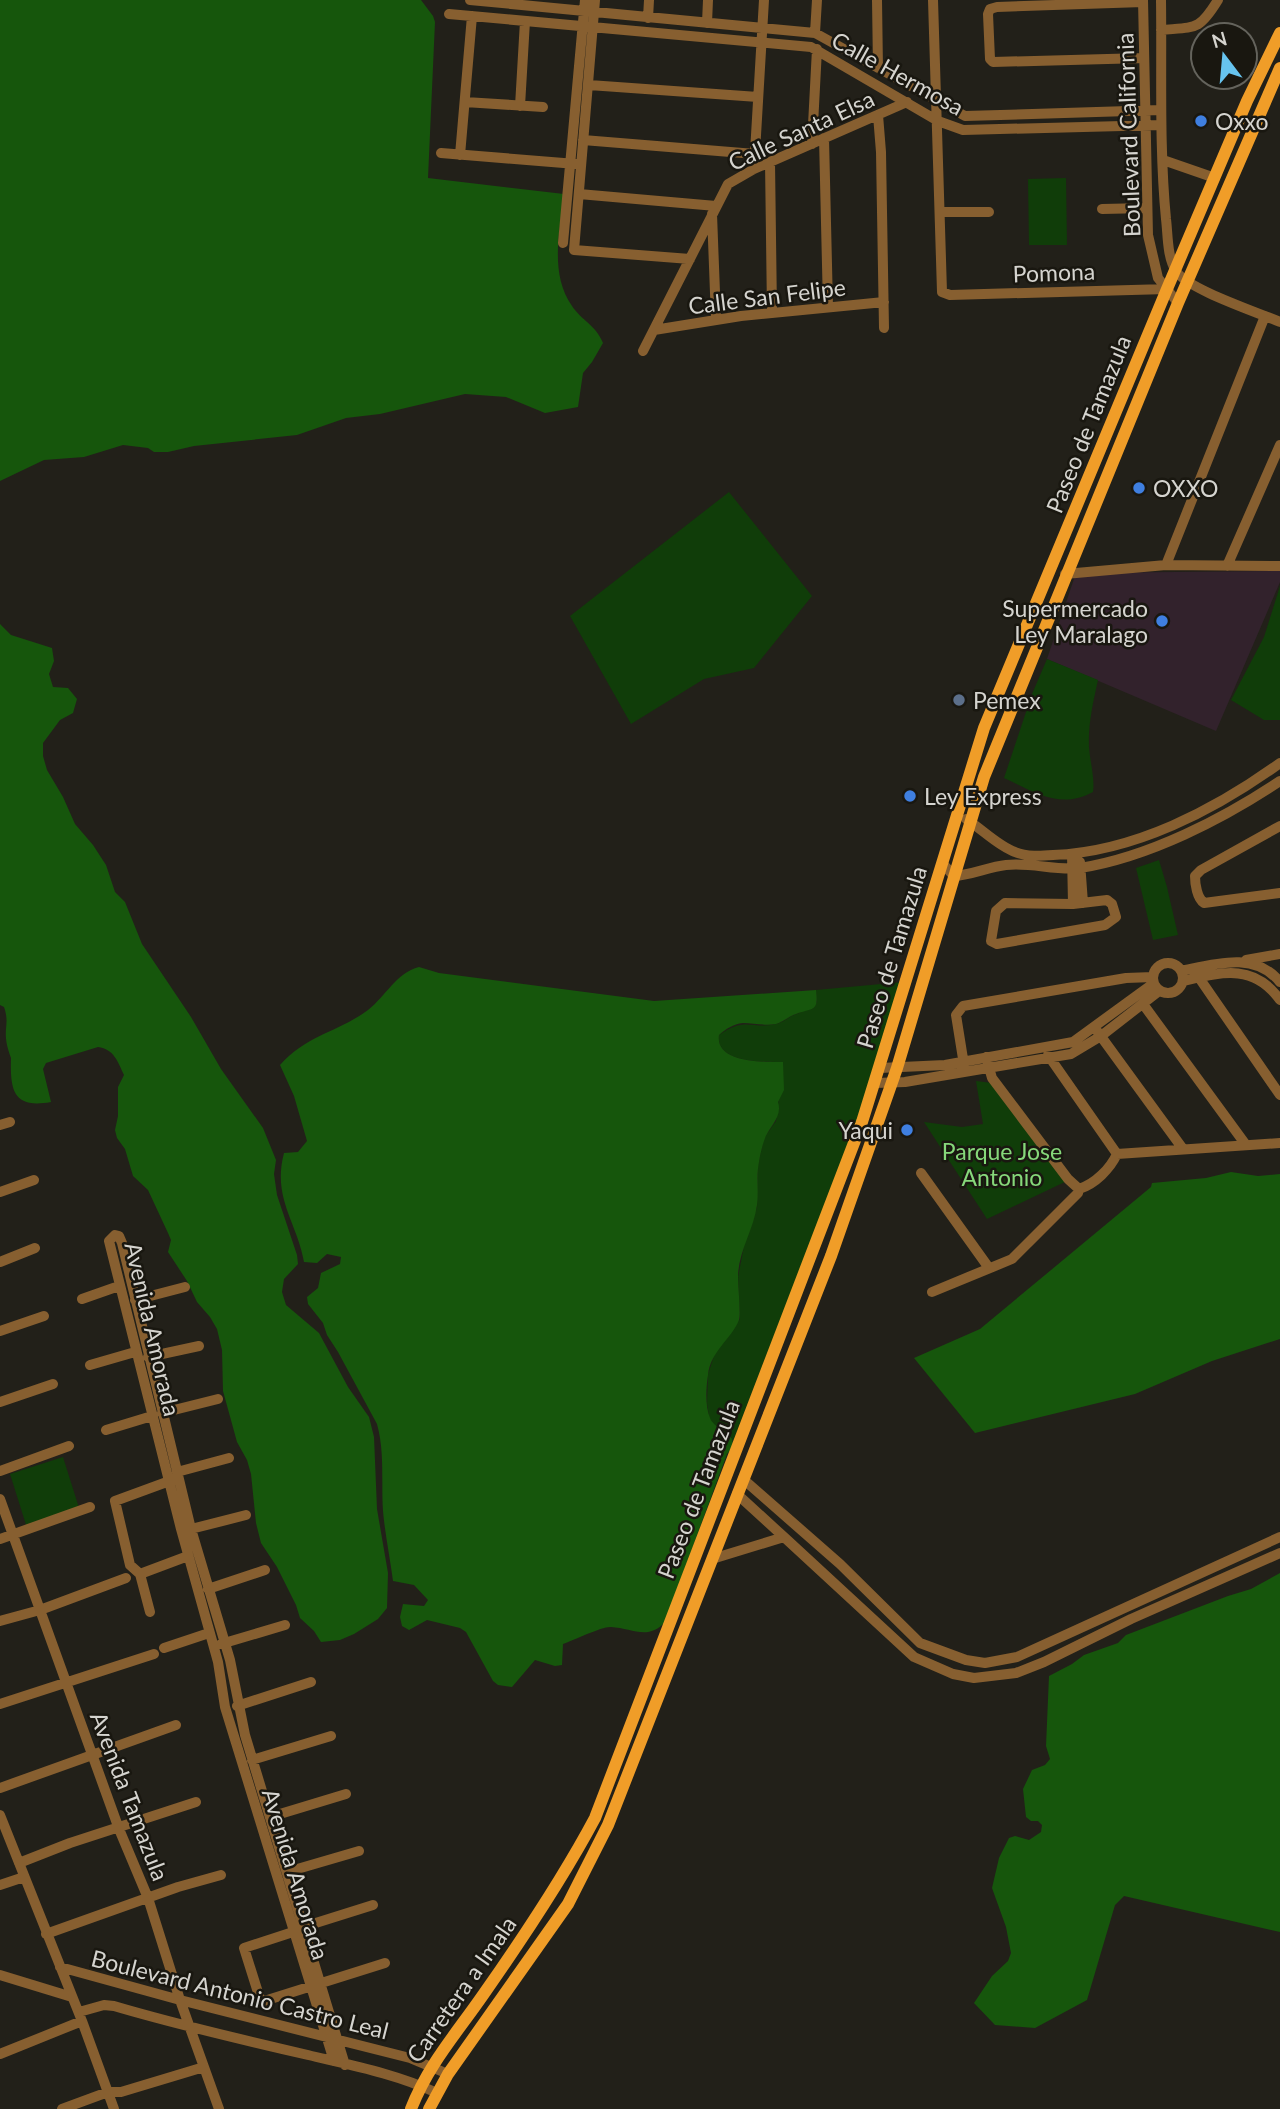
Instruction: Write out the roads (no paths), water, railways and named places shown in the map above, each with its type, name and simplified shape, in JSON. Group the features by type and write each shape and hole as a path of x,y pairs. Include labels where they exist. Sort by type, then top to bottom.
{"main road":[{"name":"Paseo de Tamazula","path":"550,1896 595,1818 847,1163 880,1068 979,742 998,692 1175,270 1280,33"},
{"name":"Paseo de Tamazula","path":"569,1904 608,1825 831,1256 897,1068 970,822 998,741 1178,303 1280,68"},
{"path":"1068,528 1083,533"},
{"path":"998,692 1002,704 998,741"},
{"name":"Carretera a Imala","path":"411,2109 431,2065 471,2013 550,1896"},
{"name":"Carretera a Imala","path":"429,2109 448,2074 569,1904"}],"street":[{"name":"Calle Hermosa","path":"470,0 528,3 589,12 816,33 955,112 976,117 1161,110"},
{"path":"563,243 576,164 589,12 585,0"},
{"path":"589,12 596,0"},
{"path":"648,18 649,0"},
{"path":"707,23 708,0"},
{"path":"754,169 764,0"},
{"path":"816,33 817,0"},
{"path":"877,0 878,68"},
{"path":"933,0 940,212 989,212"},
{"name":"Boulevard California","path":"1161,0 1161,125 1170,251 1175,270"},
{"path":"1161,30 1196,27 1218,0"},
{"path":"1143,1 997,7 990,9 988,14 991,61 1144,58"},
{"name":"Boulevard California","path":"1143,1 1147,208 1152,260 1158,278 1178,303"},
{"name":"Calle Hermosa","path":"449,14 804,46 817,49 949,127 971,131 1161,125"},
{"path":"460,155 472,16"},
{"path":"520,106 525,21"},
{"path":"588,27 589,85 583,140 576,164 579,194 574,250 690,260"},
{"path":"812,144 817,49"},
{"path":"589,85 758,97"},
{"path":"465,102 543,107"},
{"name":"Calle Santa Elsa","path":"643,351 728,184 754,169 907,102"},
{"path":"878,115 884,328"},
{"path":"824,138 828,307"},
{"path":"583,140 755,154"},
{"path":"440,153 576,164"},
{"path":"1163,160 1215,178"},
{"path":"770,162 772,312"},
{"path":"579,194 714,210 716,319"},
{"path":"1102,209 1147,208"},
{"name":"Pomona","path":"940,212 942,292 950,295 1167,289"},
{"path":"1175,270 1187,283 1280,322"},
{"name":"Calle San Felipe","path":"654,330 772,312 884,302"},
{"path":"1166,565 1265,316"},
{"path":"1227,566 1280,445"},
{"path":"1065,574 1166,565 1280,566"},
{"path":"942,863 954,876 975,874 1004,865 1126,843 1151,834 1230,795 1280,764"},
{"path":"957,814 1013,852 1038,861 1077,868 1131,856 1157,845 1233,809 1280,781"},
{"path":"1278,830 1201,870 1195,879 1199,897 1204,904 1280,893"},
{"path":"1151,834 1150,842 1157,845"},
{"path":"1126,843 1131,856"},
{"path":"1004,865 1008,848"},
{"path":"1075,854 1078,903"},
{"path":"1107,900 1112,904 1116,917 1105,925 997,944 991,941 996,911 1005,903 1078,903 1107,900"},
{"path":"1182,976 1280,954"},
{"path":"1242,961 1259,965 1280,982"},
{"path":"880,1068 945,1065 1073,1042 1098,1032 1143,1004 1155,983 1157,968 1165,964 1174,965 1182,976"},
{"path":"1195,973 1247,974 1263,981 1280,1000"},
{"path":"1195,973 1280,1095"},
{"path":"965,1072 956,1016 963,1006 1126,978 1155,983 1174,992 1182,976"},
{"path":"875,1083 988,1069 1049,1059 1080,1050 1155,983"},
{"path":"1143,1004 1247,1145"},
{"path":"1098,1032 1182,1149"},
{"path":"1046,1048 1049,1059 1117,1154"},
{"path":"986,1057 992,1078 1060,1169 1079,1189"},
{"path":"1117,1154 1280,1143"},
{"path":"932,1292 1014,1257 1079,1189 1093,1182 1113,1163 1117,1154"},
{"path":"921,1173 989,1268"},
{"path":"0,1192 34,1180"},
{"name":"Avenida Amorada","path":"157,1414 148,1357 120,1237 114,1235 109,1241 135,1352 157,1414 230,1660 237,1706 252,1760 253,1782 270,1816 345,2064"},
{"path":"0,1262 35,1248"},
{"path":"82,1299 119,1286"},
{"path":"135,1300 185,1287"},
{"path":"126,1316 138,1314"},
{"path":"0,1331 44,1316"},
{"path":"148,1357 199,1346"},
{"path":"90,1365 135,1352"},
{"path":"0,1402 53,1384"},
{"path":"106,1430 218,1399"},
{"path":"0,1471 69,1446"},
{"path":"150,1612 141,1574 130,1565 115,1501 229,1458"},
{"name":"Avenida Amorada","path":"175,1477 188,1556 218,1661 225,1707 253,1782 293,1932 334,2061"},
{"path":"743,1479 815,1541 920,1643 966,1660 985,1663 1017,1657 1280,1537"},
{"path":"737,1494 914,1657 953,1674 974,1678 1016,1673 1280,1553"},
{"name":"Avenida Tamazula","path":"0,1499 119,1829 148,1898 180,2000 219,2109"},
{"path":"0,1539 90,1507"},
{"path":"191,1529 246,1516"},
{"path":"712,1559 784,1537"},
{"path":"141,1574 188,1556"},
{"path":"208,1589 264,1570"},
{"path":"0,1620 40,1610 125,1578"},
{"path":"869,1615 881,1603"},
{"path":"1101,1620 1108,1630"},
{"path":"213,1646 285,1625"},
{"path":"164,1648 209,1633"},
{"path":"0,1704 154,1654"},
{"path":"237,1706 311,1682"},
{"path":"0,1788 176,1726"},
{"path":"252,1760 331,1736"},
{"path":"270,1816 346,1794"},
{"path":"19,1863 70,1843 196,1802"},
{"path":"0,1815 114,2109"},
{"path":"287,1871 359,1851"},
{"path":"46,1934 220,1875"},
{"path":"0,1885 24,1877"},
{"path":"303,1927 373,1905"},
{"path":"293,1932 244,1948 261,2002 385,1963"},
{"name":"Boulevard Antonio Castro Leal","path":"60,1967 338,2039 431,2065 448,2074"},
{"path":"0,1975 72,1997"},
{"path":"317,2007 328,2004"},
{"name":"Boulevard Antonio Castro Leal","path":"0,2054 104,2005 191,2029 334,2061 420,2085 437,2093"},
{"path":"62,2109 108,2092 121,2092 204,2067"}],"place":[{"name":"Oxxo","path":"1201,121"},
{"name":"OXXO","path":"1139,488"},
{"name":"Supermercado Ley Maralago","path":"1162,621"},
{"name":"Pemex","path":"959,700"},
{"name":"Ley Express","path":"910,796"},
{"name":"Yaqui","path":"907,1130"}],"park label":[{"name":"Parque Jose Antonio","path":"1002,1164"}]}
